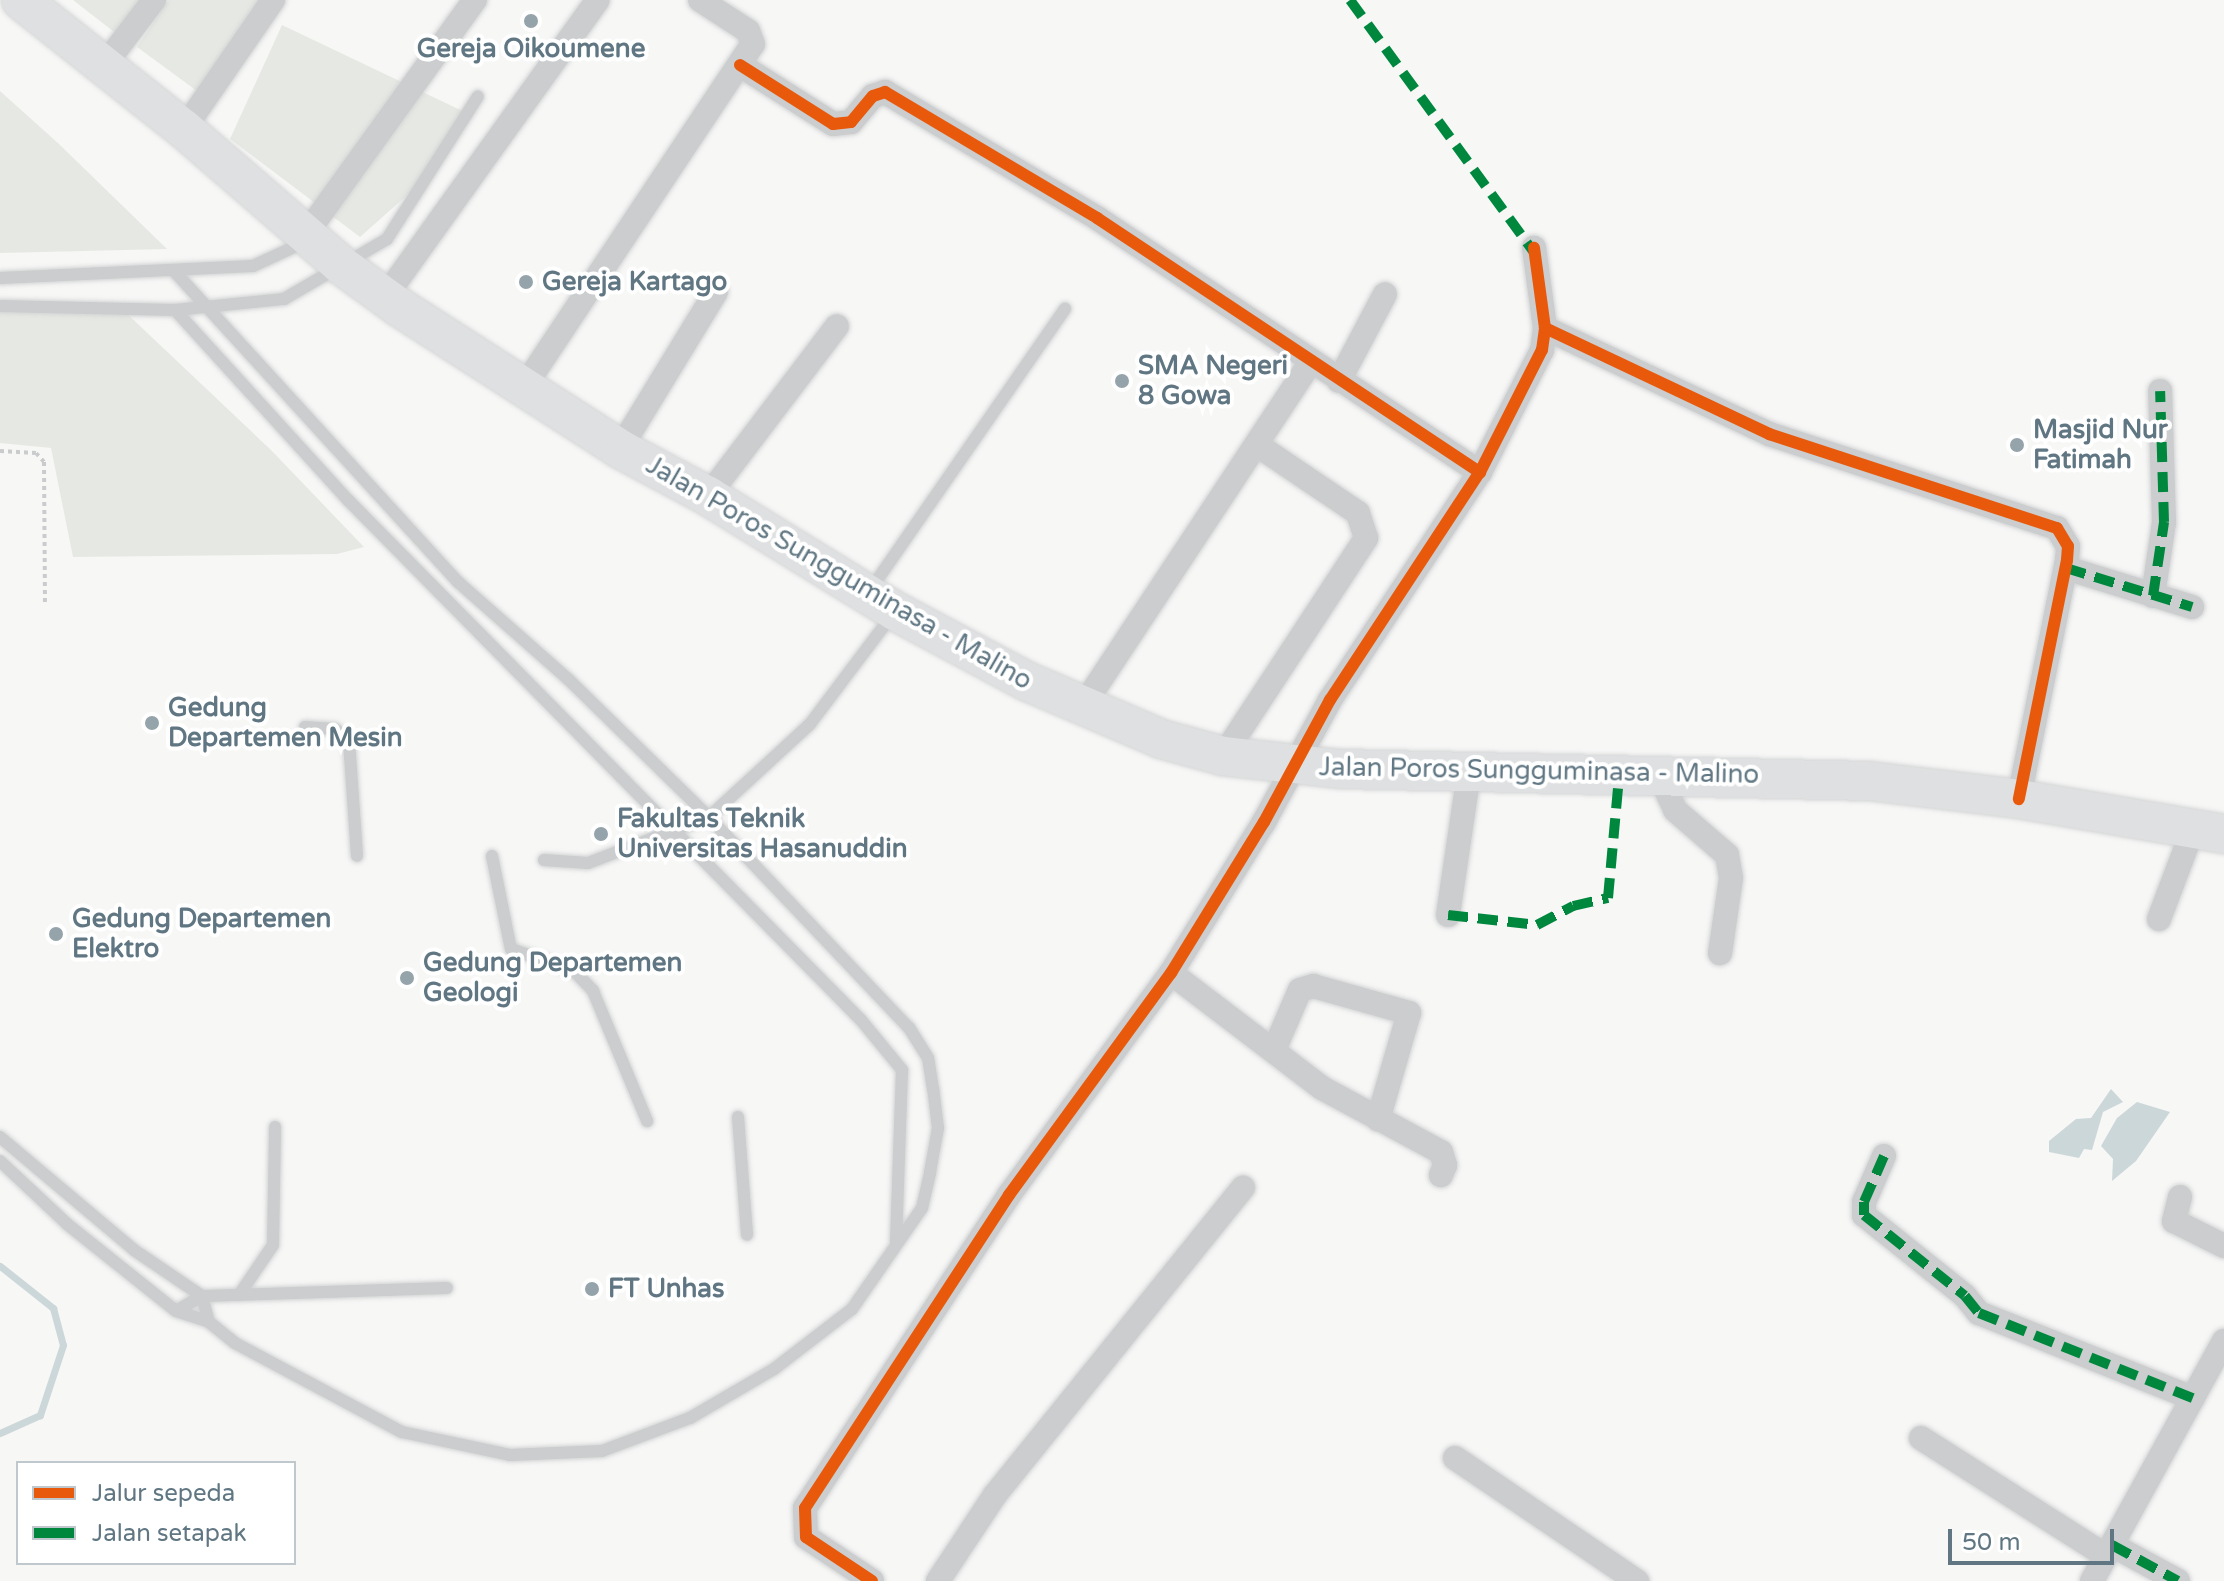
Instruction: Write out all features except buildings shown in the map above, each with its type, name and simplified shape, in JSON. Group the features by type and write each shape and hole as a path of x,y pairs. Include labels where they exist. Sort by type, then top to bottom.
{"main road":[{"name":"Jalan Poros Sungguminasa - Malino","path":"21,0 102,68 184,129 341,265 385,297 620,449 708,496 881,603 1083,706 1161,739 1223,756 1294,765 1469,772 1788,775 2019,799 2209,832"}],"street":[{"path":"102,68 154,0"},
{"path":"184,129 273,0"},
{"path":"309,236 475,0"},
{"path":"385,297 598,0"},
{"path":"524,387 740,65 754,38 700,0"},
{"path":"740,65 833,124 851,122 873,96 885,92 1097,218 1310,363 1480,472"},
{"path":"872,1581 806,1537 805,1508 1009,1195 1171,973 1330,700 1480,472 1532,374 1545,328 1534,248"},
{"path":"620,449 716,292"},
{"path":"1339,381 1385,294"},
{"path":"708,496 837,326"},
{"path":"1545,328 1769,434 2047,522 2064,536 2066,568 2019,799"},
{"path":"1083,706 1310,363"},
{"path":"2153,596 2164,522 2160,391"},
{"path":"1223,756 1366,538 1358,513 1257,445"},
{"path":"2066,568 2192,607"},
{"path":"1448,915 1469,772"},
{"path":"1659,775 1675,810 1727,855 1731,878 1720,953"},
{"path":"2159,919 2209,832"},
{"path":"1171,973 1322,1088 1441,1152 1445,1165 1441,1175"},
{"path":"1274,1050 1300,990 1313,986 1409,1013 1378,1120"},
{"path":"1884,1156 1864,1215 1965,1296 1979,1313 2193,1398"},
{"path":"938,1581 995,1495 1243,1188"},
{"path":"2180,1197 2174,1221 2224,1246"},
{"path":"2092,1581 2224,1341"},
{"path":"1921,1438 2109,1550 2178,1581"},
{"path":"1455,1458 1637,1581"}],"lane":[{"path":"0,306 175,310 284,299 387,239 478,96"},
{"path":"0,278 253,266 309,236"},
{"path":"0,1161 67,1224 176,1311 209,1322 235,1343 402,1432 510,1455 602,1451 690,1418 774,1369 852,1309 922,1208 938,1128 928,1058 909,1028 709,817 568,679 458,582 175,272"},
{"path":"544,860 588,863 678,832 709,817 810,724 881,603 1065,309"},
{"path":"175,310 348,500 861,1020 902,1070 896,1244"},
{"path":"305,727 335,729 349,741 357,856"},
{"path":"492,856 511,949 574,971 593,991 647,1121"},
{"path":"738,1117 747,1235"},
{"path":"239,1295 273,1245 275,1127"},
{"path":"0,1137 134,1250 202,1296 209,1322"},
{"path":"176,1311 202,1296 447,1288"}],"path":[{"path":"0,451 41,456 45,603"},
{"path":"35,507 44,507"}],"shaded area":[{"path":"73,0 143,0 118,35"},
{"path":"169,0 259,0 197,91 137,47"},
{"path":"282,25 473,116 422,182 360,237 230,139"},
{"path":"0,91 59,144 167,249 0,253"},
{"path":"122,309 271,450 364,547 337,554 73,557 51,448 0,443 0,312"},
{"path":"2111,1089 2123,1102 2103,1112 2092,1150 2084,1149 2079,1158 2049,1152 2049,1141 2076,1119 2091,1118"},
{"path":"2137,1102 2170,1112 2136,1161 2112,1181 2113,1159 2101,1146 2117,1118"}],"waterway":[{"path":"0,1266 53,1308 63,1345 40,1415 0,1433"}],"marked path":[{"path":"1350,0 1536,255"},
{"path":"2153,596 2164,522 2160,391"},
{"path":"2066,568 2192,607"},
{"path":"1448,915 1537,925 1573,906 1608,898 1619,776"},
{"path":"1884,1156 1864,1202 1864,1215 1965,1296 1979,1313 2193,1398"},
{"path":"2112,1545 2178,1581"}],"cycle path":[{"path":"740,65 833,124 851,122 873,96 885,92 1097,218 1480,472"},
{"path":"872,1581 806,1537 805,1508 1009,1195 1171,973 1264,822 1330,700 1480,472 1542,350 1545,328 1534,248"},
{"path":"1545,328 1769,434 2057,528 2068,546 2067,560 2019,799"}],"place":[{"name":"Gereja Oikoumene","path":"531,21"},
{"name":"Gereja Kartago","path":"526,282"},
{"name":"SMA Negeri 8 Gowa","path":"1122,381"},
{"name":"Masjid Nur Fatimah","path":"2017,445"},
{"name":"Gedung Departemen Mesin","path":"152,723"},
{"name":"Fakultas Teknik Universitas Hasanuddin","path":"601,834"},
{"name":"Gedung Departemen Elektro","path":"56,934"},
{"name":"Gedung Departemen Geologi","path":"407,978"},
{"name":"FT Unhas","path":"592,1289"}]}
